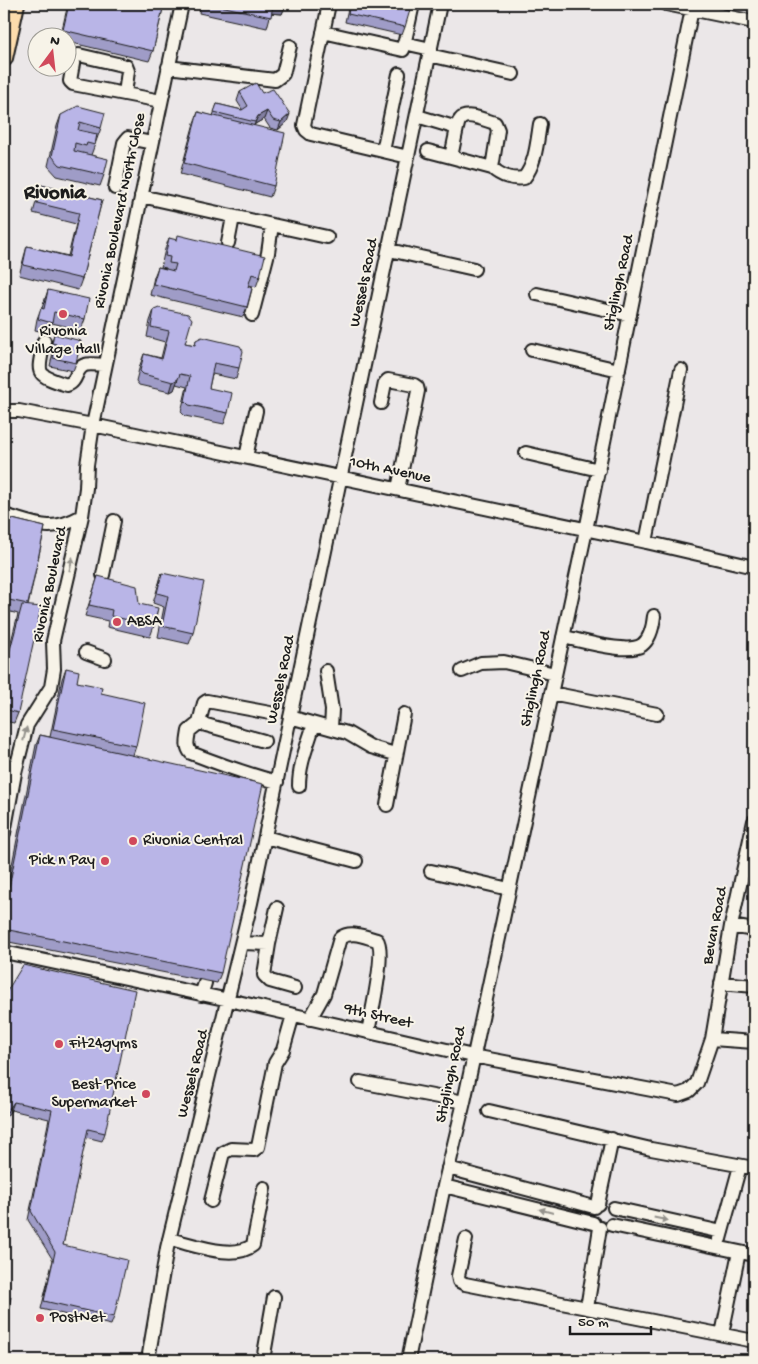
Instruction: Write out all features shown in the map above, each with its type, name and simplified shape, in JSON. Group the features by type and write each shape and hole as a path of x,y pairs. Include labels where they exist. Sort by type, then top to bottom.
{"main road":[{"path":"4,58 16,4"}],"street":[{"name":"Rivonia Boulevard North Close","path":"93,425 182,4"},
{"path":"329,4 304,125 306,130 311,134 408,157"},
{"path":"404,47 413,4"},
{"name":"Wessels Road","path":"148,1360 169,1239 242,943 265,837 269,795 277,778 342,477 440,4"},
{"path":"666,4 693,6 754,22"},
{"name":"Stiglingh Road","path":"408,1360 599,470 693,6"},
{"path":"323,32 404,47 513,74"},
{"path":"168,67 275,80 283,74 290,46"},
{"path":"126,94 128,71 126,66 80,55 74,58 71,83 126,94 161,101"},
{"path":"383,151 399,74"},
{"path":"417,116 457,128"},
{"path":"451,157 460,120 470,116 495,123 498,130 492,168"},
{"path":"428,152 492,168 497,173 510,178 524,178 529,172 540,124"},
{"path":"115,188 124,143 128,138 152,143"},
{"path":"141,196 327,237"},
{"path":"228,243 233,216"},
{"path":"252,315 268,253 272,225"},
{"path":"389,250 474,269"},
{"path":"537,294 630,315"},
{"path":"44,341 39,367 45,378 67,385 74,381 83,365 105,365"},
{"path":"532,350 619,370"},
{"path":"646,542 681,370"},
{"path":"381,403 385,383 388,380 417,387 418,391 398,490"},
{"name":"10th Avenue","path":"4,402 19,411"},
{"name":"10th Avenue","path":"4,411 19,411 93,425 646,542 754,567"},
{"path":"246,457 256,411"},
{"name":"Rivonia Boulevard","path":"4,833 15,773 27,725 51,688 54,669 53,641 82,516 93,425"},
{"path":"526,453 599,470"},
{"path":"4,515 39,525 55,527 82,516"},
{"path":"103,575 114,521"},
{"path":"563,637 621,648 639,646 648,637 653,626 654,616"},
{"path":"86,652 105,659"},
{"path":"462,671 481,663 504,662 555,674"},
{"path":"326,671 332,710 331,728"},
{"path":"551,693 657,714"},
{"path":"270,713 207,701 204,703 198,724 189,731 188,749 191,753 238,770 247,768 277,778"},
{"path":"387,805 395,754 404,714"},
{"path":"290,717 346,733 371,747 395,754"},
{"path":"198,724 264,741"},
{"path":"299,786 301,769 314,724"},
{"path":"4,760 15,773"},
{"name":"Bevan Road","path":"712,1039 731,926 754,821"},
{"path":"265,837 356,861"},
{"path":"431,871 509,889"},
{"path":"276,908 264,975 270,981 295,988"},
{"path":"731,926 754,930"},
{"path":"310,1019 324,994 340,938 347,933 353,934 377,940 381,945 368,1032"},
{"path":"242,943 269,944"},
{"name":"9th Street","path":"4,952 203,989 229,1000 474,1056 678,1095 689,1091 697,1083 712,1039"},
{"path":"721,983 754,986"},
{"path":"212,1201 222,1153 231,1149 254,1150 258,1147 276,1063 283,1050 293,1015"},
{"path":"712,1039 754,1042"},
{"path":"360,1082 464,1102"},
{"path":"489,1111 659,1150 754,1168"},
{"path":"602,1225 590,1215 596,1205 612,1139"},
{"path":"718,1246 740,1166"},
{"path":"448,1168 596,1205 607,1203 614,1208 722,1232"},
{"path":"444,1186 602,1225 718,1246 754,1255"},
{"path":"169,1239 230,1253 248,1250 253,1245 264,1188"},
{"path":"602,1225 616,1217 614,1208"},
{"path":"587,1308 602,1225"},
{"path":"466,1239 458,1276 459,1281 465,1284 754,1341"},
{"path":"722,1334 739,1252"},
{"path":"263,1360 274,1297"}],"building":[{"path":"69,4 164,4 153,51 78,34 78,28 63,28"},
{"path":"211,4 273,4 271,17"},
{"path":"350,4 383,4 410,10 405,27 348,14"},
{"path":"256,83 262,93 273,89 290,114 281,122 273,120 267,111 258,116 255,122 214,112 217,104 242,110 248,106 240,92"},
{"path":"78,106 105,113 101,128 80,122 78,130 97,134 95,145 87,143 86,146 75,143 74,151 108,159 104,175 60,165 52,156 61,115"},
{"path":"198,112 285,133 274,186 184,163"},
{"path":"41,185 102,200 82,279 23,265 27,246 69,257 79,213 37,203"},
{"path":"178,235 265,256 260,276 252,274 248,287 252,288 247,307 153,284 158,267 174,271 176,264 169,263 170,257 165,256 169,238 177,240"},
{"path":"48,290 89,299 85,319 54,312 52,323 38,319 41,308 44,309"},
{"path":"159,308 188,314 192,319 185,343 195,345 196,340 202,337 240,346 243,351 239,368 214,363 209,388 232,393 228,413 189,405 185,401 190,376 180,374 178,379 173,382 143,374 140,371 144,354 162,359 169,331 151,327 154,310"},
{"path":"54,334 81,341 76,363 53,358 56,344 52,343"},
{"path":"4,517 45,527 28,604 4,599"},
{"path":"162,573 204,582 193,633 162,626 168,596 157,593"},
{"path":"98,576 137,586 139,604 158,608 154,626 111,616 112,610 89,605"},
{"path":"22,605 41,607 18,713 4,709 4,660 7,661"},
{"path":"66,668 79,671 77,682 102,687 101,693 145,703 136,746 53,729"},
{"name":"Rivonia Central","path":"40,735 263,784 221,973 4,929 4,912"},
{"path":"23,965 135,990 105,1133 88,1129 63,1245 127,1260 114,1317 44,1301 55,1252 31,1211 52,1110 14,1102 4,1116 4,996"},
{"path":"4,1295 11,1297 4,1329"}],"place":[{"name":"Rivonia Village Hall","path":"63,314"},
{"name":"ABSA","path":"117,622"},
{"name":"Rivonia Central","path":"133,841"},
{"name":"Pick n Pay","path":"105,861"},
{"name":"Fit24gyms","path":"59,1044"},
{"name":"Best Price Supermarket","path":"146,1094"},
{"name":"PostNet","path":"40,1318"}],"district":[{"name":"Rivonia","path":"55,194"}]}
